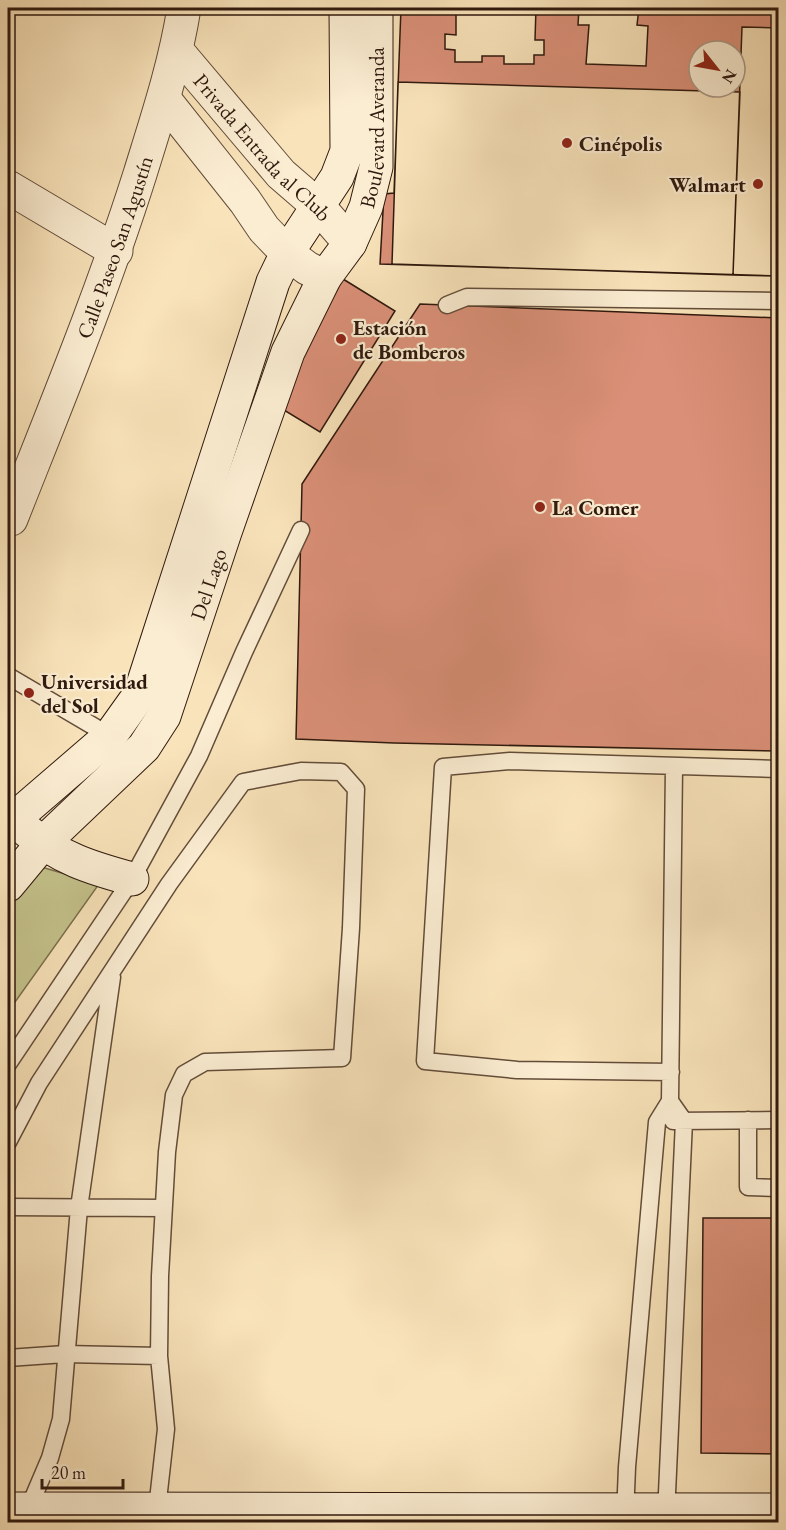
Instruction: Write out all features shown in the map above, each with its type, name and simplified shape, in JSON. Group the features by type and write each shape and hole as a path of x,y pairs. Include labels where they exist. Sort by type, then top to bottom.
{"street":[{"name":"Calle Paseo San Agustín","path":"11,519 17,476 116,251 164,99 177,51 184,8"},
{"name":"Boulevard Averanda","path":"318,206 337,177 347,151 346,8"},
{"name":"Boulevard Averanda","path":"350,243 366,207 376,167 376,8"},
{"name":"Privada Entrada al Club","path":"177,51 281,174 318,206 350,243"},
{"name":"Privada Entrada al Club","path":"164,99 245,201 264,229 287,252 325,278"},
{"path":"8,187 116,251"},
{"name":"Del Lago","path":"10,822 110,736 140,694 273,282 287,252 318,206"},
{"name":"Del Lago","path":"8,884 42,844 144,747 164,716 288,352 325,278 350,243"},
{"path":"254,338 288,352"},
{"path":"10,822 42,844 86,866 132,879"},
{"path":"18,1514 146,1509 666,1516 778,1510"},
{"path":"100,1522 146,1509"}],"lane":[{"path":"447,305 467,297 778,301"},
{"path":"8,1064 132,879 199,756 301,530"},
{"path":"8,676 87,725 110,736"},
{"path":"671,1072 517,1070 425,1061 443,767 510,761 778,769"},
{"path":"625,1516 627,1467 657,1122 670,1101 674,767"},
{"path":"8,1142 39,1083 169,884 243,782 302,771 341,772 356,789 351,928 342,1058 205,1062 184,1074 174,1095 163,1208 159,1356 166,1429 146,1509"},
{"path":"18,1514 50,1458 61,1419 78,1208 113,971"},
{"path":"666,1516 684,1121 670,1101"},
{"path":"748,1120 748,1187 778,1188"},
{"path":"657,1122 778,1120"},
{"path":"8,1207 163,1208"},
{"path":"8,1358 65,1354 159,1356"}],"shaded area":[{"path":"38,866 99,884 8,1012 8,909"}],"building":[{"name":"Cinépolis","path":"401,8 579,8 578,25 589,25 586,64 646,66 648,26 637,25 639,8 778,8 778,276 380,264 384,194 394,193"},
{"path":"456,8 536,8 535,40 544,40 544,55 534,55 534,64 504,64 504,56 482,56 482,62 455,62 455,50 445,49 445,34 456,35"},
{"name":"Walmart","path":"742,27 778,28 778,276 733,275 739,99 747,99 747,39 742,39"},
{"name":"Cinépolis","path":"398,82 687,90 687,99 740,99 733,275 392,264"},
{"name":"Estación de Bomberos","path":"343,279 395,311 320,432 274,404"},
{"name":"La Comer","path":"420,304 778,318 778,751 296,739 302,484"},
{"path":"703,1218 778,1218 778,1454 701,1453"}],"place":[{"name":"Cinépolis","path":"567,143"},
{"name":"Walmart","path":"758,184"},
{"name":"Estación de Bomberos","path":"341,339"},
{"name":"La Comer","path":"540,507"},
{"name":"Universidad del Sol","path":"29,693"}]}
